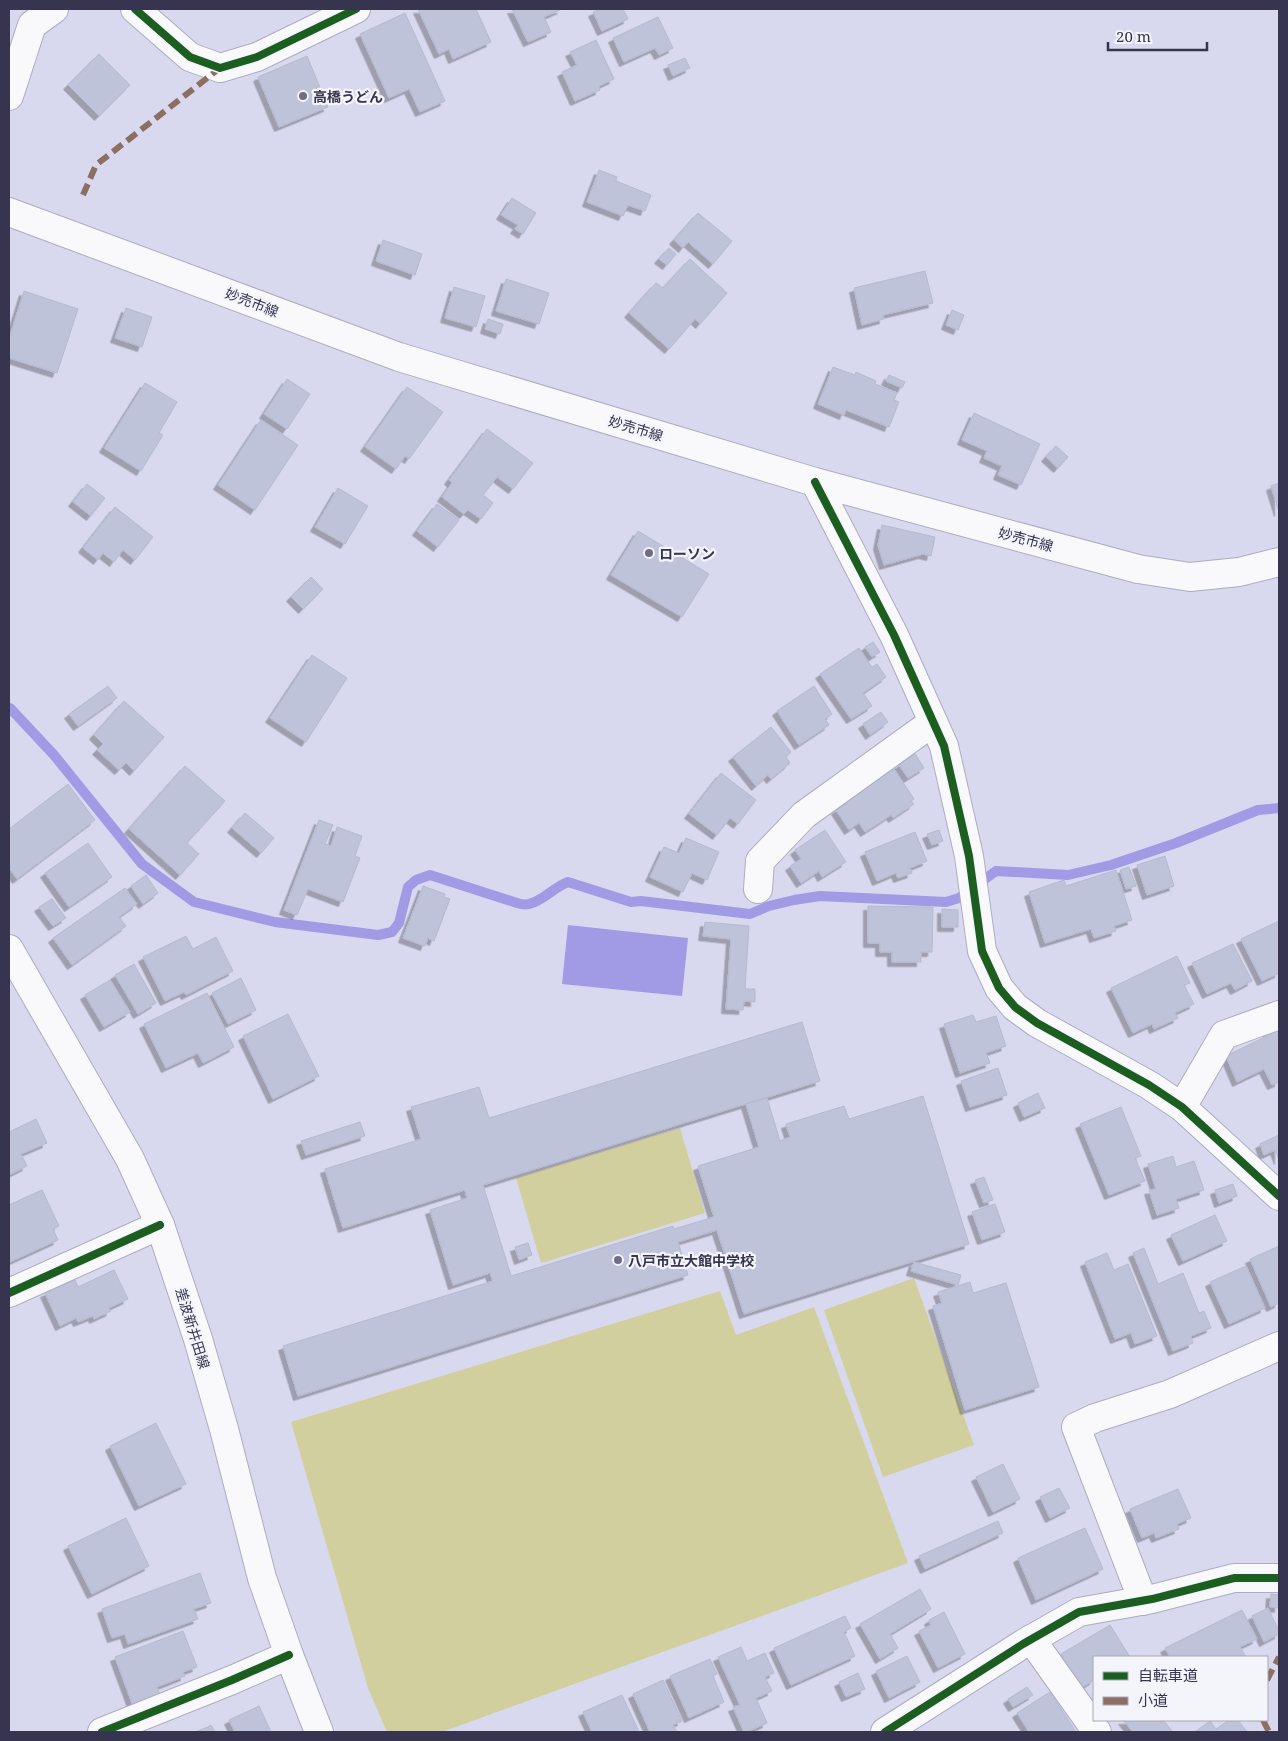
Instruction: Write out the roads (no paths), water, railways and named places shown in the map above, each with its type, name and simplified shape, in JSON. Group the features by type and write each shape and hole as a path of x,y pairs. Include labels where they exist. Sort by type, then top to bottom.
{"street":[{"path":"9,96 32,25 54,9"},
{"path":"136,9 190,57 220,68 257,57 356,9"},
{"name":"妙売市線","path":"9,212 399,357 815,482 1138,569 1190,577 1239,572 1279,562"},
{"path":"815,482 894,635 944,746 969,856 982,951 999,988 1014,1007 1037,1023 1149,1085 1182,1107 1279,1196"},
{"path":"758,889 760,861 804,814 933,722"},
{"name":"差波新井田線","path":"9,949 130,1159 160,1225 198,1339 224,1429 262,1578 288,1656 320,1732"},
{"path":"1182,1107 1224,1036 1279,1015"},
{"path":"9,1293 160,1225"},
{"path":"1143,1601 1076,1426 1170,1394 1279,1346"},
{"path":"885,1732 1031,1639 1079,1612 1143,1601 1234,1578 1279,1578"},
{"path":"1031,1639 1096,1732"},
{"path":"102,1732 288,1656"}],"waterway":[{"path":"10,708 54,755 142,864 194,902 275,922 378,935 392,932 399,923 408,887 416,880 430,875 525,904 539,900 568,882 631,902 641,901 750,914 769,906 820,896 946,902 959,898 996,871 1068,875 1111,865 1176,843 1258,810 1279,808"}],"place":[{"name":"高橋うどん","path":"303,96"},
{"name":"ローソン","path":"649,553"},
{"name":"八戸市立大館中学校","path":"618,1260"}]}
